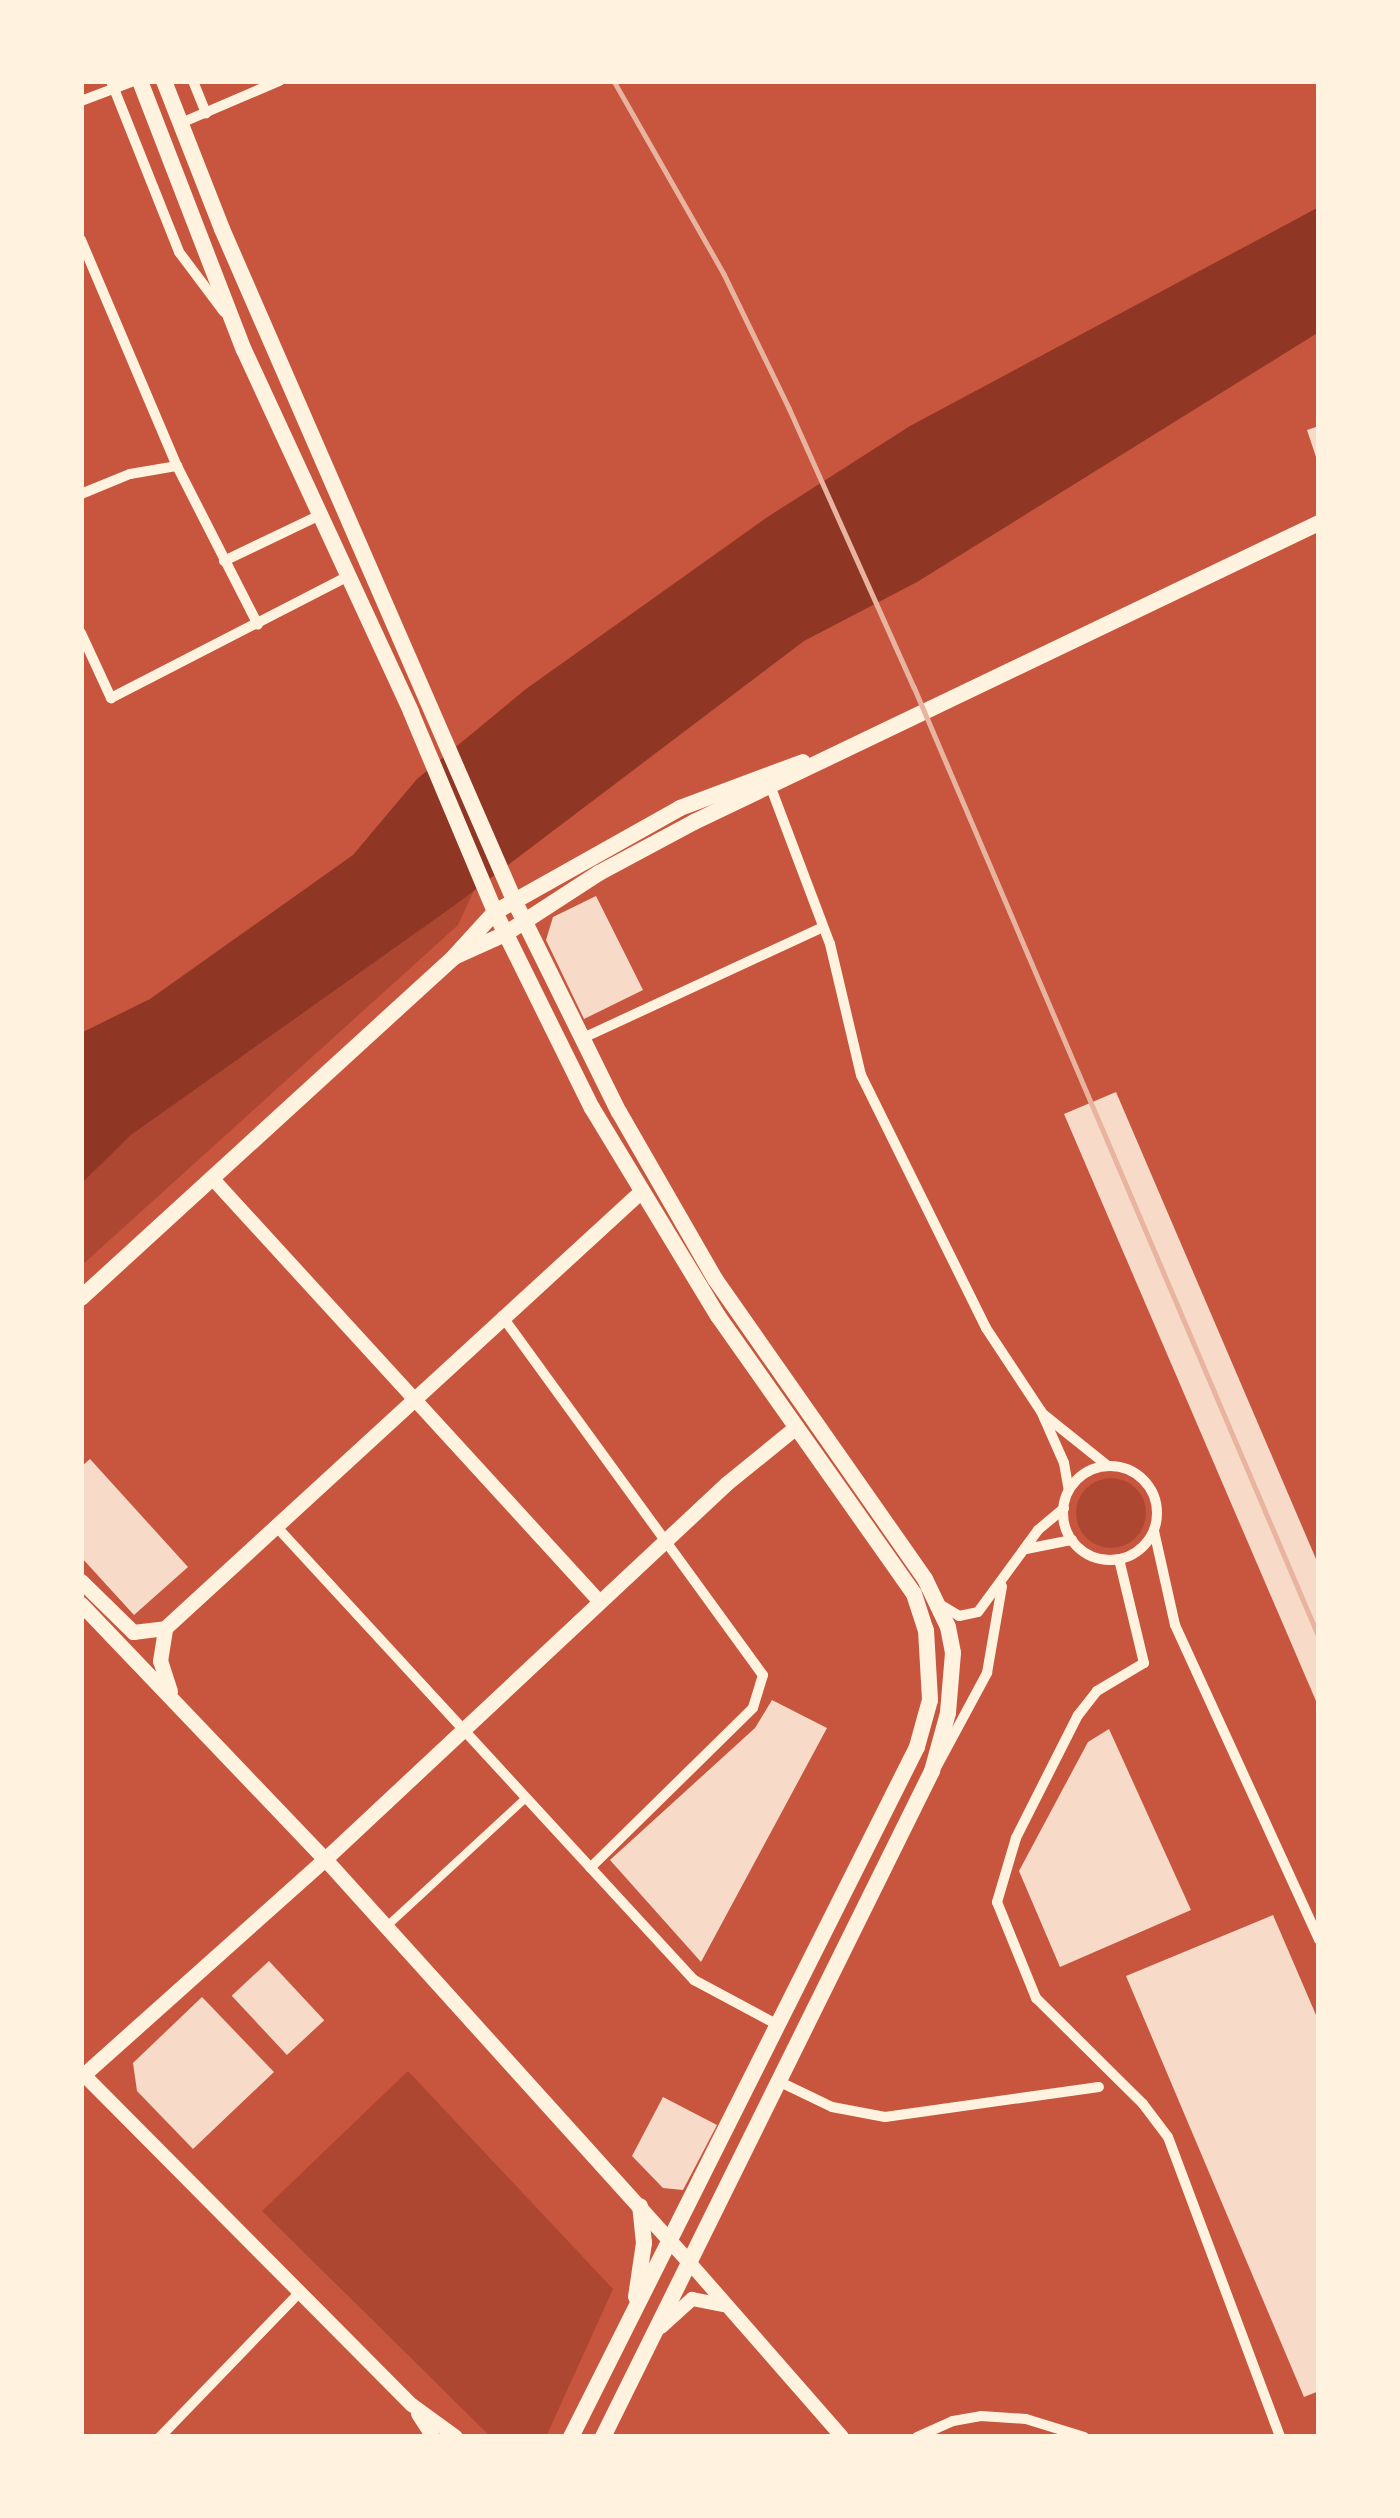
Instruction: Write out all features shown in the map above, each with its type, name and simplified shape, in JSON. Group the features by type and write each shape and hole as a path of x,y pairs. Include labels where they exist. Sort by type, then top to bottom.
{"highway":[{"path":"137,81 230,319 411,712 505,934 639,1193 914,1594 926,1630 931,1676 917,1748 571,2436"},
{"path":"164,81 425,697 514,900 583,1038 679,1222 939,1604 951,1640 954,1679 932,1771 603,2437"},
{"path":"244,350 260,360 268,353 270,340"},
{"path":"277,424 279,408 294,396"},
{"path":"81,1298 454,957 495,912 514,900 680,808 768,780 975,692 1187,583 1319,524"},
{"path":"454,957 505,934 637,852 768,780"},
{"path":"628,2326 644,2242 640,2206"}],"main road":[{"path":"81,1581 133,1632 165,1628 639,1193"},
{"path":"82,2076 326,1859 599,1601 796,1427"},
{"path":"81,1604 326,1859 689,2262"},
{"path":"165,1628 160,1661 173,1699"}],"street":[{"path":"81,101 112,85 137,81"},
{"path":"193,81 206,112"},
{"path":"181,122 279,81"},
{"path":"112,85 179,252 230,319"},
{"path":"81,240 84,258 177,466 258,625"},
{"path":"81,494 130,474 177,466"},
{"path":"224,561 320,515"},
{"path":"81,633 87,655 111,698 348,576"},
{"path":"768,780 824,926 861,1075 986,1328 1041,1412 1064,1463 1069,1490"},
{"path":"583,1038 824,926"},
{"path":"212,1178 599,1601"},
{"path":"502,1316 664,1543 755,1660 764,1682 753,1708 590,1868"},
{"path":"1041,1412 1108,1466 1144,1480 1156,1504 1154,1531 1175,1625 1319,1940"},
{"path":"1108,1466 1078,1478 1069,1490 1064,1508 1072,1540 1098,1558 1119,1558 1134,1553 1154,1531"},
{"path":"939,1604 968,1616 1002,1586 1038,1530 1064,1508"},
{"path":"275,1525 702,1988 776,2024"},
{"path":"1026,1549 1072,1540"},
{"path":"1119,1558 1144,1663 1097,1691 1078,1714 1016,1838 997,1902 1036,1999 1143,2104 1168,2137 1280,2437"},
{"path":"932,1771 955,1741 987,1673 1002,1586"},
{"path":"386,1927 526,1798"},
{"path":"82,2076 412,2405 456,2437"},
{"path":"778,2081 832,2107 885,2117 1099,2087"},
{"path":"689,2262 842,2437"},
{"path":"160,2437 299,2293"},
{"path":"653,2337 692,2299 708,2298 736,2314"},
{"path":"412,2405 433,2437"},
{"path":"917,2437 953,2421 981,2416 1026,2419 1084,2437"}],"shaded area":[{"path":"1319,207 1319,332 917,582 804,641 455,905 131,1135 81,1184 81,1033 150,999 353,855 417,779 526,689 766,518 910,426"},
{"path":"475,888 458,925 81,1266 81,1184 131,1135"},
{"path":"1111,1478 1136,1488 1146,1513 1136,1538 1111,1548 1086,1538 1076,1513 1086,1488"},
{"path":"408,2071 613,2289 546,2437 491,2437 262,2211"}],"building":[{"path":"1319,426 1319,463 1318,463 1307,430"},
{"path":"596,896 643,990 584,1019 546,940 553,917"},
{"path":"1116,1092 1319,1566 1319,1708 1064,1114"},
{"path":"90,1459 188,1567 134,1615 81,1557 81,1467"},
{"path":"772,1700 827,1728 701,1962 610,1860 755,1728"},
{"path":"1109,1729 1191,1910 1060,1967 1019,1871 1088,1742"},
{"path":"1273,1915 1319,2022 1319,2391 1304,2397 1126,1976"},
{"path":"269,1961 324,2020 287,2055 232,1996"},
{"path":"202,1997 274,2072 193,2149 137,2091 133,2063"},
{"path":"663,2097 717,2125 683,2190 663,2188 632,2156"}],"railway":[{"path":"614,81 724,274 789,408 914,687 1319,1637"}]}
